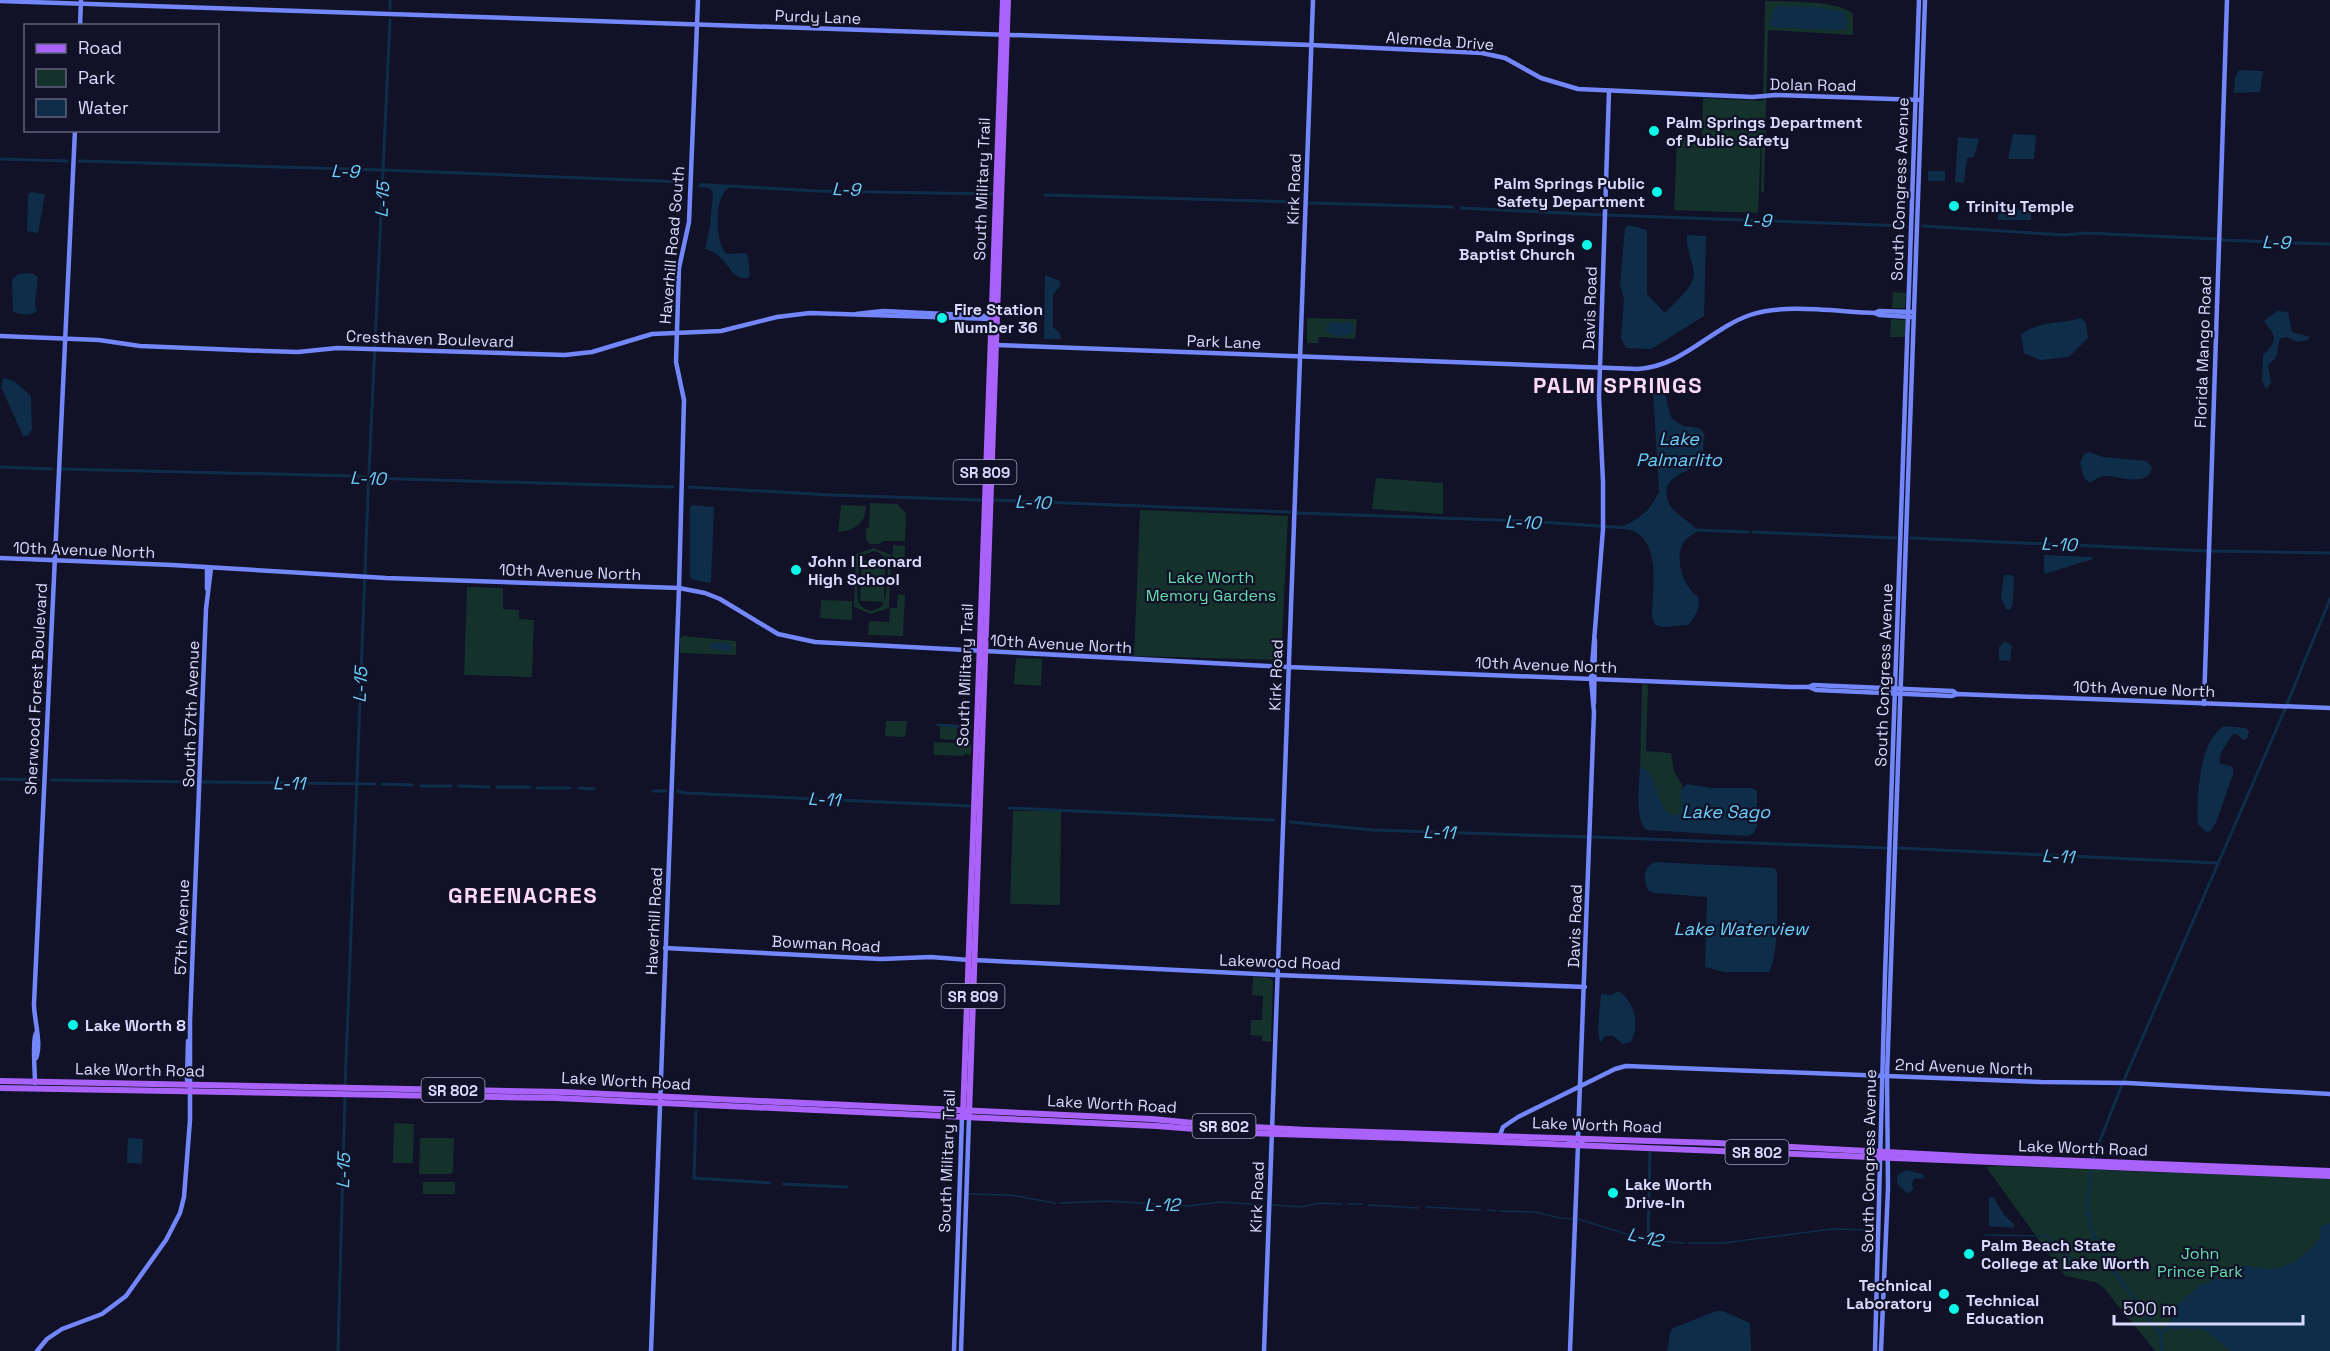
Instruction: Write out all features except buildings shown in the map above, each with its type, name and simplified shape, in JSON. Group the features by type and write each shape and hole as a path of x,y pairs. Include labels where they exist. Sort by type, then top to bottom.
{"main road":[{"name":"South Military Trail","path":"966,1114 971,960 976,908 972,861 990,517 991,393 996,345 994,233 996,172 1002,109 1003,0"},
{"name":"South Military Trail","path":"971,960 970,928 974,881 982,652 985,483 1002,181 1004,118 1000,85 1008,0"},
{"path":"997,158 1002,166"},
{"path":"996,172 1002,181"},
{"path":"994,233 999,239"},
{"path":"985,483 988,488 987,512 990,517"},
{"name":"South Military Trail","path":"966,1114 971,1041 970,998"},
{"name":"Lake Worth Road","path":"0,1081 77,1088 141,1083 263,1091 272,1089 399,1088 601,1093 659,1099"},
{"name":"Lake Worth Road","path":"0,1088 35,1085 302,1089 330,1086 339,1089"},
{"path":"368,1093 373,1089 396,1090 399,1088"},
{"name":"Lake Worth Road","path":"350,1089 368,1093 659,1099 966,1114 1061,1115 1099,1121 1119,1122 1124,1118 1271,1131 1425,1135 1481,1141 1521,1136 1788,1154 1791,1151 1804,1151 2083,1164 2330,1171"},
{"path":"426,1095 453,1093 459,1090"},
{"path":"588,1099 601,1093"},
{"name":"Lake Worth Road","path":"966,1114 1029,1120 1068,1122 1095,1120 1403,1137 1445,1133 1567,1144 1586,1138 1755,1145 1804,1151 1824,1148 1884,1154"},
{"path":"1029,1120 1056,1118 1061,1115"},
{"path":"1734,1151 1736,1148 1750,1149 1755,1145"},
{"name":"Lake Worth Road","path":"2098,1164 2116,1168 2330,1176"},
{"path":"2116,1168 2139,1164"}],"street":[{"name":"Haverhill Road South","path":"680,492 684,400 676,366 677,332 680,262 689,222 698,0"},
{"name":"Kirk Road","path":"1264,1351 1313,0"},
{"name":"South Congress Avenue","path":"1875,1351 1884,1154 1885,975 1893,756 1904,626 1905,566 1900,551 1906,384 1919,182 1919,0"},
{"name":"South Congress Avenue","path":"1885,1075 1891,984 1899,752 1898,619 1911,401 1912,184 1925,0"},
{"name":"Florida Mango Road","path":"2204,704 2227,0"},
{"name":"Purdy Lane","path":"0,1 1311,45"},
{"path":"80,24 81,2"},
{"name":"Alemeda Drive","path":"1311,45 1487,53 1505,58 1556,84 1578,89 1705,95"},
{"name":"Davis Road","path":"1570,1351 1585,987 1594,633 1603,526 1599,368 1610,91"},
{"name":"Dolan Road","path":"1705,95 1753,97 1775,94 1918,100"},
{"name":"Sherwood Forest Boulevard","path":"35,1085 36,1058 39,1051 34,994 75,132"},
{"path":"1913,169 1919,182"},
{"path":"1912,184 1918,196"},
{"path":"1911,242 1916,249"},
{"name":"Park Lane","path":"996,345 1642,369 1669,363 1743,318 1766,311 1875,313 1879,311 1911,314"},
{"name":"Cresthaven Boulevard","path":"0,336 106,340 162,347 298,352 330,348 575,354 601,350 643,335 721,331 799,314 994,319"},
{"path":"1906,384 1908,398 1911,401"},
{"name":"Haverhill Road","path":"651,1351 679,588 680,492"},
{"name":"10th Avenue North","path":"0,558 209,567 360,577 679,588 705,593 720,599 764,627 800,641 1288,667 1809,687 1813,685 1898,691 1953,691 1957,694 2330,708"},
{"name":"South 57th Avenue","path":"199,834 209,567"},
{"path":"1898,619 1904,626"},
{"path":"1894,738 1899,752"},
{"path":"1893,756 1898,770"},
{"name":"57th Avenue","path":"38,1351 63,1331 97,1319 116,1309 138,1285 168,1242 183,1213 190,1177 190,1087 187,1080 187,1060 199,834"},
{"name":"Bowman Road","path":"665,948 881,959 931,957 971,960"},
{"name":"Lakewood Road","path":"971,960 1585,987"},
{"path":"1885,975 1891,984"},
{"path":"1885,992 1890,999"},
{"name":"2nd Avenue North","path":"1500,1138 1503,1127 1615,1069 1626,1066 2041,1082 2128,1083 2330,1094"},
{"name":"South Military Trail","path":"954,1351 966,1114"},
{"name":"South Military Trail","path":"961,1351 966,1114"},
{"name":"South Congress Avenue","path":"1881,1351 1888,1188 1884,1154"}],"green space":[{"path":"1765,1 1824,4 1846,9 1853,14 1853,35 1768,30 1764,192 1761,192 1762,116 1758,213 1674,210 1677,137 1702,138 1703,98 1763,101"},
{"path":"1893,292 1906,293 1905,308 1892,308"},
{"path":"1307,318 1357,319 1355,339 1319,337 1318,343 1307,343"},
{"path":"1891,319 1905,320 1905,337 1890,337"},
{"path":"1376,478 1443,483 1443,514 1372,509"},
{"path":"870,503 897,504 906,513 905,541 883,541 880,544 869,544 866,539 866,529 869,527"},
{"path":"841,505 866,506 864,517 858,525 838,532"},
{"name":"Lake Worth Memory Gardens","path":"1140,510 1288,516 1281,660 1134,656"},
{"path":"893,545 905,546 904,568 892,568"},
{"path":"874,548 891,555 889,608 871,614 854,607 856,554","holes":["874,551 886,559 888,569 883,603 881,607 871,611 861,606 857,593 862,559 864,555"]},
{"path":"862,560 885,561 884,602 860,601"},
{"path":"467,587 503,588 503,609 519,610 519,619 534,620 532,677 464,675"},
{"path":"898,594 905,595 903,636 868,635 869,621 889,622 890,608 897,608"},
{"path":"821,600 852,601 852,620 820,618"},
{"path":"683,636 736,641 736,655 680,653 680,639"},
{"path":"1016,658 1042,659 1041,686 1014,684"},
{"path":"1642,684 1648,685 1646,751 1671,753 1674,771 1683,786 1681,812 1678,815 1670,815 1665,810 1651,778 1642,767 1640,768"},
{"path":"886,721 907,721 905,737 885,736"},
{"path":"940,726 957,726 957,740 940,739"},
{"path":"934,742 971,744 971,755 934,755"},
{"path":"1013,811 1061,811 1060,905 1010,904"},
{"path":"1253,977 1270,978 1273,981 1271,1042 1262,1041 1262,1036 1250,1035 1251,1020 1262,1020 1263,996 1252,995"},
{"path":"394,1123 414,1124 413,1163 393,1163"},
{"path":"420,1138 454,1138 453,1172 450,1174 419,1174"},
{"name":"John Prince Park","path":"1986,1167 2330,1179 2330,1351 2155,1351 2103,1287 2095,1282 2065,1276"},
{"path":"423,1182 455,1182 455,1194 423,1194"}],"water":[{"path":"1777,6 1815,7 1844,12 1848,23 1845,29 1836,30 1772,27 1770,25 1773,10"},
{"path":"2239,70 2263,71 2260,92 2234,93 2235,77"},
{"path":"2013,134 2036,135 2034,159 2008,159"},
{"path":"1958,137 1979,139 1974,157 1967,158 1964,183 1955,182"},
{"path":"1928,171 1945,171 1945,181 1928,181"},
{"path":"699,183 734,185 734,188 728,188 723,193 720,201 718,230 722,248 726,254 746,253 748,256 750,275 748,278 736,275 718,255 705,249 713,192 709,188 698,187"},
{"path":"31,192 45,194 38,233 27,231 28,194"},
{"path":"1999,202 2011,202 2019,210 2031,212 2031,220 1998,220"},
{"path":"1629,225 1647,230 1647,294 1665,313 1687,290 1693,279 1687,235 1706,236 1704,316 1651,349 1626,348 1621,338 1624,299 1620,285 1625,228"},
{"path":"27,273 38,277 35,305 37,311 32,314 22,314 13,311 12,282 13,278 19,274"},
{"path":"1045,275 1060,281 1060,286 1053,295 1053,327 1060,333 1061,339 1044,339"},
{"path":"2277,311 2288,312 2292,332 2310,337 2308,340 2297,342 2287,337 2280,338 2276,358 2268,365 2271,383 2266,389 2262,380 2263,355 2272,345 2274,338 2264,321"},
{"path":"2081,318 2086,323 2088,338 2069,357 2040,360 2024,353 2021,335 2027,330 2041,325"},
{"path":"1331,322 1353,323 1353,332 1346,336 1335,336 1326,328"},
{"name":"Lake Palmarlito","path":"1663,375 1669,381 1666,396 1672,419 1683,426 1699,428 1705,434 1700,461 1672,480 1666,492 1673,510 1698,531 1690,536 1681,548 1680,562 1689,588 1698,597 1698,609 1688,625 1663,627 1655,625 1652,617 1654,578 1650,552 1646,542 1638,534 1623,526 1645,512 1659,492 1653,389"},
{"path":"3,378 14,381 31,396 32,429 28,436 23,436 1,387"},
{"path":"2089,452 2103,457 2147,461 2152,467 2150,474 2139,479 2104,476 2090,483 2084,478 2080,463 2084,454"},
{"path":"692,505 714,507 711,582 709,583 692,579 690,576 690,507"},
{"path":"2044,555 2092,557 2093,559 2044,574"},
{"path":"2004,575 2012,575 2014,578 2013,604 2010,610 2006,609 2001,598"},
{"path":"2005,641 2012,646 2010,661 1999,660 1999,647"},
{"path":"728,643 732,648 729,651 712,649 710,645"},
{"path":"2224,726 2245,728 2249,731 2247,739 2243,740 2237,734 2232,735 2222,752 2220,763 2233,767 2233,774 2216,823 2211,831 2206,832 2198,824 2201,771 2209,744"},
{"name":"Lake Sago","path":"1642,767 1651,776 1665,810 1670,815 1678,815 1681,812 1681,790 1687,784 1712,788 1751,788 1757,791 1757,825 1754,833 1748,836 1646,830 1639,810 1640,768"},
{"name":"Lake Waterview","path":"1656,862 1774,868 1777,872 1777,924 1775,952 1769,972 1724,972 1705,967 1707,897 1649,891 1645,874 1649,866"},
{"path":"1619,991 1632,1008 1635,1021 1634,1035 1631,1042 1623,1044 1613,1036 1605,1036 1600,1043 1598,1028 1601,994 1611,995"},
{"path":"128,1138 143,1139 142,1164 127,1163"},
{"path":"1906,1170 1922,1174 1925,1178 1914,1179 1913,1189 1909,1194 1899,1186 1897,1181 1898,1175"},
{"path":"1989,1197 1993,1197 2004,1215 2014,1224 2014,1228 1989,1226"},
{"path":"2330,1223 2330,1351 2231,1351 2204,1330 2185,1328 2173,1330 2169,1323 2178,1304 2201,1285 2245,1265 2268,1269 2296,1261 2320,1238 2320,1227"},
{"path":"1716,1311 1723,1311 1750,1323 1751,1351 1667,1351 1673,1328"}],"waterway":[{"name":"L-15","path":"390,0 390,9"},
{"name":"L-15","path":"345,1088 368,494 390,20"},
{"name":"L-9","path":"0,159 67,161"},
{"name":"L-9","path":"79,161 683,182"},
{"name":"L-9","path":"732,186 816,191 992,194"},
{"name":"L-9","path":"1045,195 1299,202"},
{"name":"L-9","path":"1310,203 1453,207"},
{"name":"L-9","path":"1461,208 1603,215"},
{"name":"L-9","path":"1607,215 1906,226"},
{"name":"L-9","path":"1923,226 2064,235 2086,233 2217,239"},
{"name":"L-9","path":"2221,240 2330,244"},
{"name":"L-10","path":"0,467 52,469"},
{"name":"L-15","path":"62,469 673,487"},
{"name":"L-10","path":"689,487 981,500"},
{"name":"L-10","path":"993,500 1290,512"},
{"name":"L-10","path":"1297,513 1526,521 1628,528"},
{"name":"L-10","path":"1694,530 1748,532"},
{"name":"L-10","path":"1753,532 1896,538"},
{"name":"L-10","path":"1911,538 2206,551"},
{"name":"L-10","path":"2211,551 2330,553"},
{"path":"2092,1161 2121,1087 2280,721 2330,599"},
{"path":"938,725 969,727"},
{"name":"L-11","path":"0,779 39,780"},
{"name":"L-11","path":"51,780 195,782"},
{"name":"L-11","path":"203,782 375,784"},
{"name":"L-11","path":"382,784 412,785"},
{"name":"L-11","path":"421,786 451,786"},
{"name":"L-11","path":"459,786 489,787"},
{"name":"L-11","path":"497,787 530,787"},
{"name":"L-11","path":"537,788 570,788"},
{"name":"L-11","path":"579,788 594,789"},
{"name":"L-11","path":"653,791 666,791"},
{"name":"L-11","path":"678,791 970,806"},
{"name":"L-11","path":"1009,808 1274,820"},
{"name":"L-11","path":"1290,822 1373,830 1588,837"},
{"name":"L-11","path":"1593,837 1886,848"},
{"name":"L-11","path":"1898,848 2217,863"},
{"name":"L-15","path":"338,1351 345,1095"},
{"name":"L-12","path":"696,1111 694,1178 770,1183"},
{"path":"1648,1241 1650,1153"},
{"name":"L-12","path":"2091,1167 2087,1210 2094,1237 2108,1263 2160,1334 2162,1351"},
{"name":"L-12","path":"784,1184 847,1187"},
{"name":"L-12","path":"969,1194 1011,1195 1055,1203"},
{"name":"L-12","path":"1060,1203 1108,1201 1189,1206 1221,1202 1264,1205"},
{"name":"L-12","path":"1273,1205 1301,1207 1320,1203 1342,1204"},
{"name":"L-12","path":"1348,1204 1362,1204"},
{"name":"L-12","path":"1368,1205 1418,1208"},
{"name":"L-12","path":"1426,1207 1481,1210"},
{"name":"L-12","path":"1488,1210 1496,1211"},
{"name":"L-12","path":"1500,1211 1535,1212 1573,1219"},
{"name":"L-12","path":"1578,1219 1646,1240 1684,1243"},
{"name":"L-12","path":"1688,1243 1723,1243 1832,1229 1874,1230"},
{"name":"L-12","path":"1985,1235 2047,1236 2066,1256 2088,1263 2108,1263"},
{"path":"2160,1334 2170,1326"}],"place":[{"name":"Palm Springs Department of Public Safety","path":"1654,131"},
{"name":"Palm Springs Public Safety Department","path":"1657,192"},
{"name":"Trinity Temple","path":"1954,206"},
{"name":"Palm Springs Baptist Church","path":"1587,245"},
{"name":"Fire Station Number 36","path":"942,318"},
{"name":"John I Leonard High School","path":"796,570"},
{"name":"Lake Worth 8","path":"73,1025"},
{"name":"Lake Worth Drive-In","path":"1613,1193"},
{"name":"Palm Beach State College at Lake Worth","path":"1969,1254"},
{"name":"Technical Laboratory","path":"1944,1294"},
{"name":"Technical Education","path":"1954,1309"}],"district":[{"name":"PALM SPRINGS","path":"1618,385"},
{"name":"GREENACRES","path":"523,895"}]}
